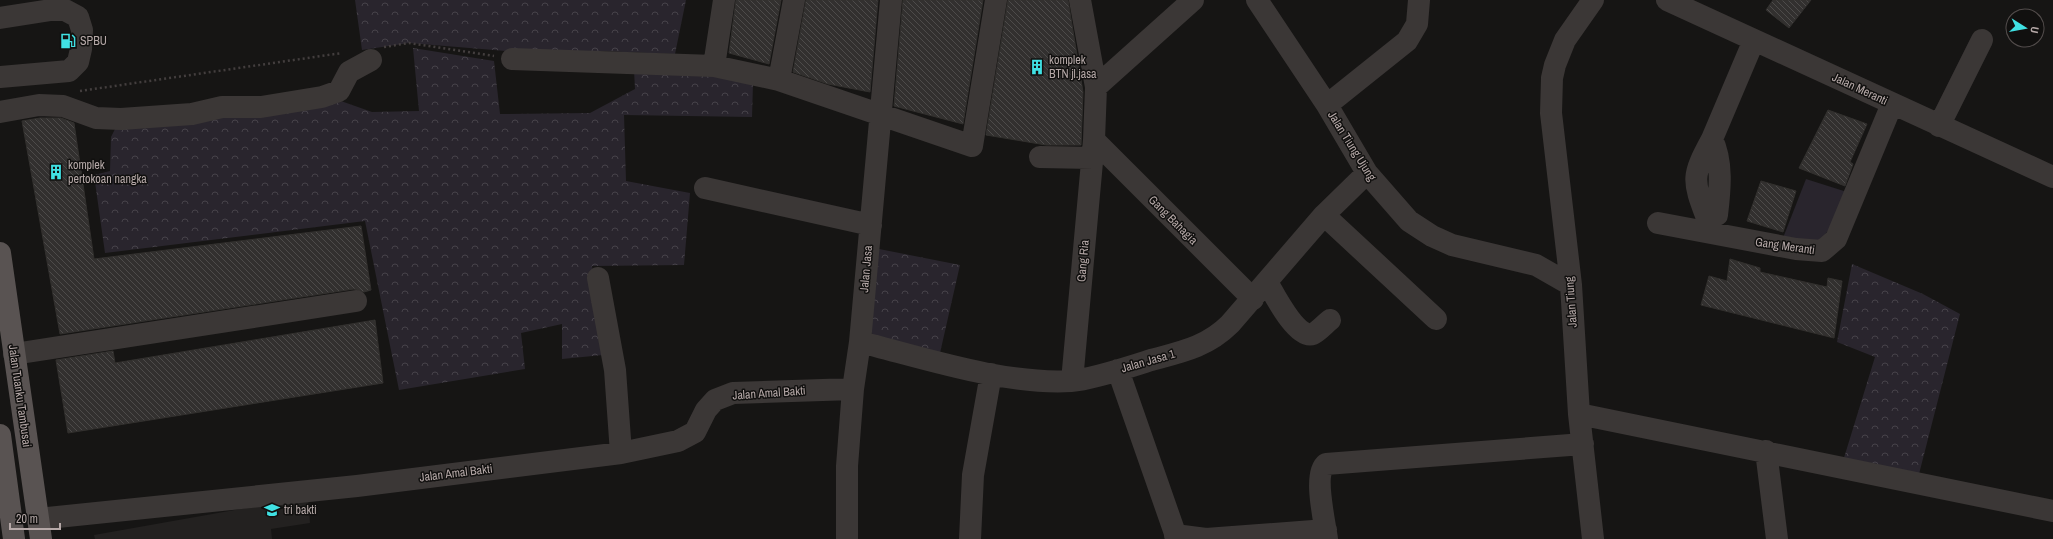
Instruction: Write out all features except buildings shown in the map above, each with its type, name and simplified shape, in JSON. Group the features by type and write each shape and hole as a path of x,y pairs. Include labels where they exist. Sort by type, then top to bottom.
{"main road":[{"name":"Jalan Tuanku Tambusai","path":"0,253 39,529"},
{"path":"0,435 14,539"}],"street":[{"path":"714,66 724,0"},
{"path":"779,80 794,0"},
{"name":"Jalan Jasa","path":"847,539 846,466 853,389 860,342 890,0"},
{"path":"512,59 714,66 779,80 972,146 996,0"},
{"name":"Gang Ria","path":"1072,381 1093,149 1096,86 1080,0"},
{"path":"1096,86 1193,0"},
{"name":"Jalan Tiung Ujung","path":"1257,0 1327,105 1367,173 1409,222 1432,236 1452,245 1536,265 1571,285"},
{"path":"1327,105 1407,41 1417,24 1419,0"},
{"name":"Jalan Tiung","path":"1592,0 1565,40 1554,64 1551,113 1571,285 1579,414 1594,539"},
{"name":"Jalan Meranti","path":"1667,0 2053,178"},
{"path":"0,18 52,10 65,10 78,17 82,30 78,62 69,71 0,77"},
{"name":"Gang Meranti","path":"1754,40 1712,139 1717,150 1720,195 1717,215 1708,218 1662,219 1796,249 1822,251 1836,239 1892,104"},
{"path":"1939,126 1982,40"},
{"path":"0,112 40,105 63,106 96,118 121,119 192,114 222,107 261,107 322,97 339,91 350,72 374,54"},
{"path":"1040,157 1093,149"},
{"name":"Gang Bahagia","path":"1093,149 1252,299"},
{"name":"Jalan Jasa 1","path":"860,342 991,374 1027,380 1072,381 1118,370 1195,348 1217,337 1267,282 1324,215 1367,173"},
{"path":"705,188 871,225"},
{"path":"1324,215 1436,319"},
{"path":"598,278 615,370 621,452"},
{"path":"1267,282 1296,329 1304,334 1312,334 1330,320"},
{"path":"14,354 356,301"},
{"path":"1118,370 1176,537 1206,539 1326,535 1320,484 1321,470 1326,464 1583,444"},
{"path":"970,539 973,476 991,374"},
{"name":"Jalan Amal Bakti","path":"39,529 621,452 678,441 695,432 706,410 715,400 733,393 853,389"},
{"path":"1579,414 2053,511"},
{"path":"1766,452 1777,539"}],"path":[{"path":"374,54 409,43 512,59"},
{"path":"79,92 346,52"}],"shaded area":[{"name":"tri bakti","path":"308,497 310,523 271,529 272,539 95,539 94,535"}],"green space":[{"path":"355,0 686,0 675,54 600,51 506,51 409,43 362,50"},
{"path":"413,48 494,61 500,114 590,113 635,89 634,70 706,72 753,83 752,117 624,115 626,181 690,193 684,265 592,266 603,355 562,359 562,324 521,333 525,369 399,390 365,221 105,253 94,175 110,171 111,137 117,125 338,100 372,112 419,111"},
{"path":"1806,179 1847,192 1839,216 1818,244 1781,243"},
{"path":"874,248 960,265 940,353 874,336 868,328"},
{"path":"1852,264 1923,294 1960,314 1919,474 1843,461 1875,357 1837,342"}],"place":[{"name":"SPBU","path":"68,41"},
{"name":"komplek BTN jl.jasa","path":"1037,67"},
{"name":"komplek pertokoan nangka","path":"56,172"},
{"name":"tri bakti","path":"272,510"}]}
